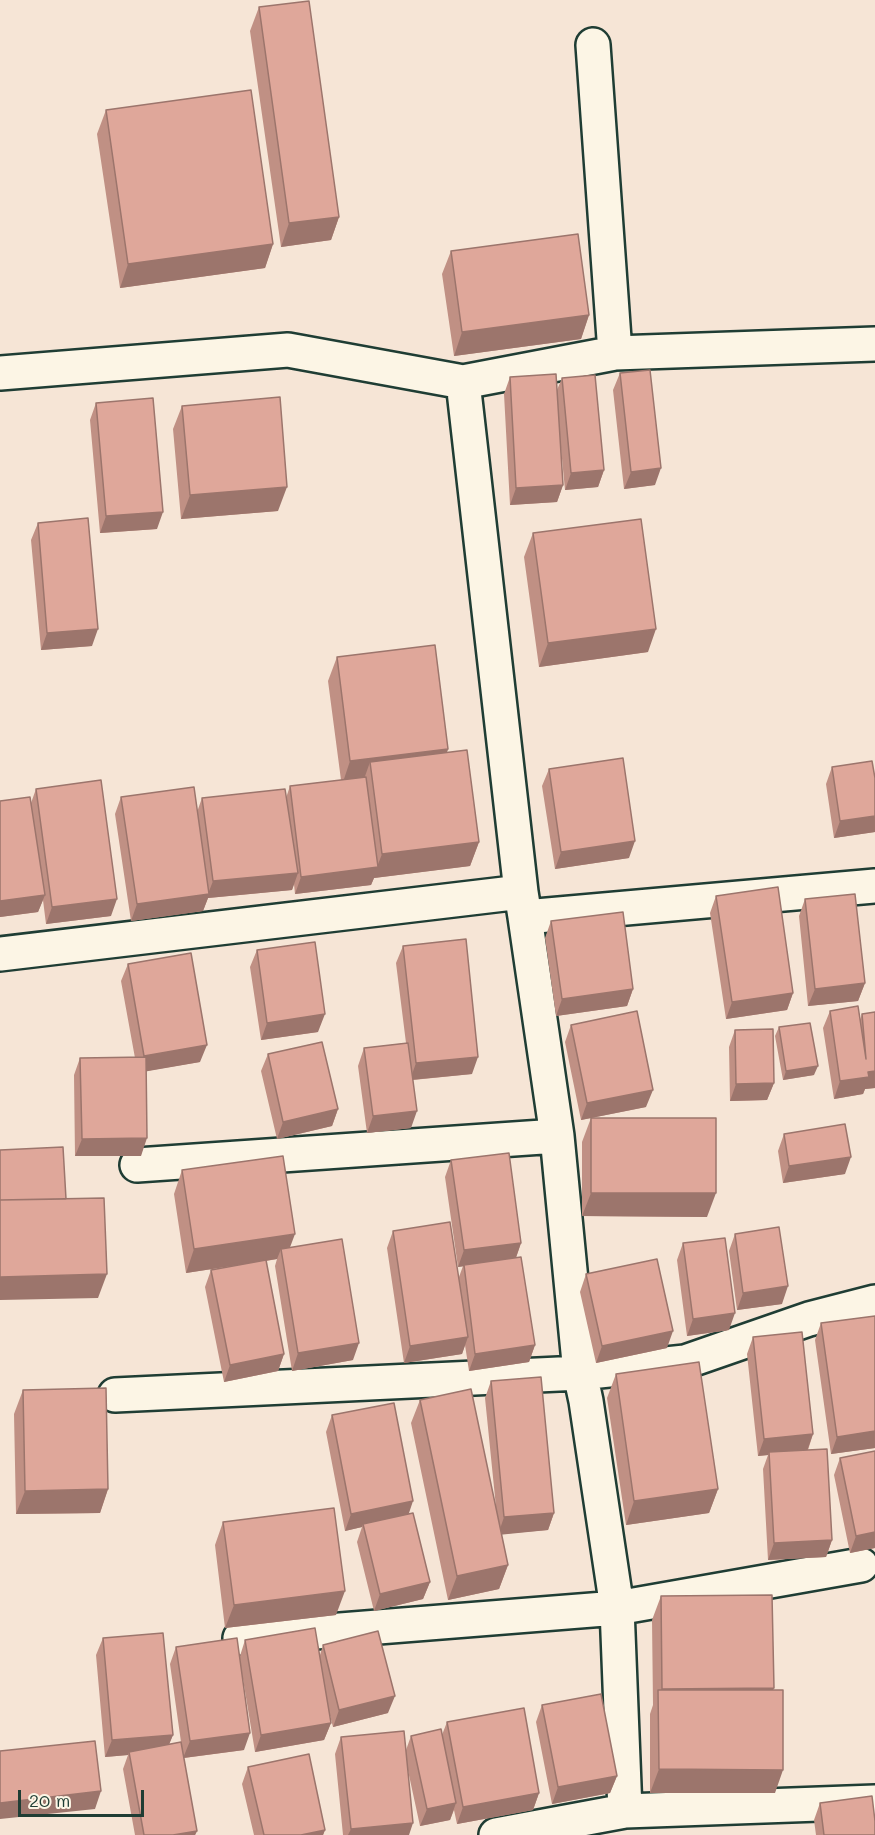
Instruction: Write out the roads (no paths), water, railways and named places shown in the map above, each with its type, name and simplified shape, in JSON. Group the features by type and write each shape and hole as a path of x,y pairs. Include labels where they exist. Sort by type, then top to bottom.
{"street":[{"path":"593,45 615,353"},
{"path":"0,373 288,350 463,382 615,353 875,344"},
{"path":"463,382 523,905 557,1136 580,1373 617,1608 625,1811"},
{"path":"0,954 523,905 875,886"},
{"path":"137,1165 557,1136"},
{"path":"115,1395 580,1373 685,1362 808,1318 875,1302"},
{"path":"240,1638 617,1608 861,1565"},
{"path":"496,1835 625,1811 875,1802"}]}
